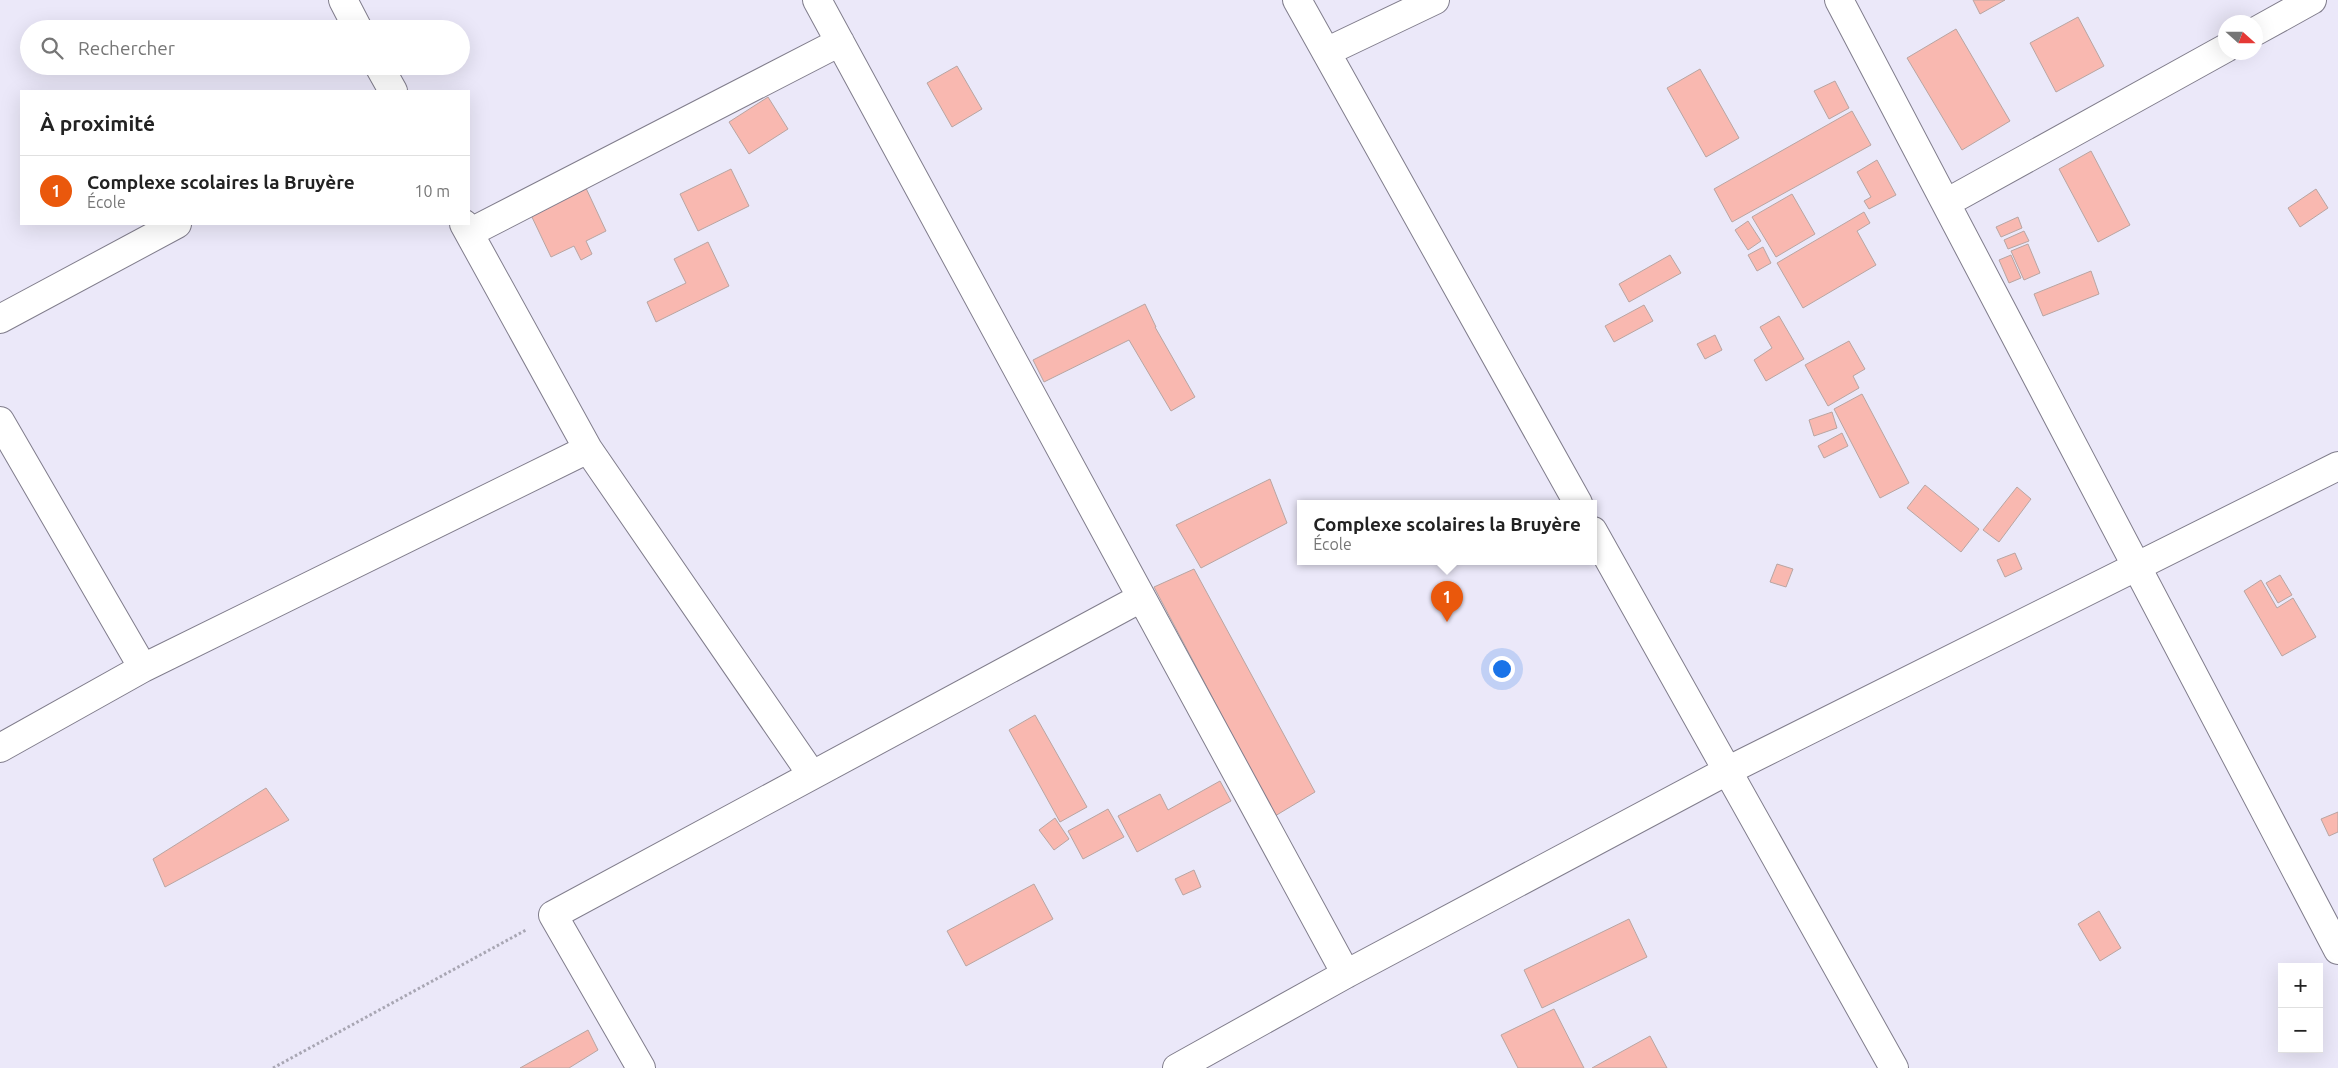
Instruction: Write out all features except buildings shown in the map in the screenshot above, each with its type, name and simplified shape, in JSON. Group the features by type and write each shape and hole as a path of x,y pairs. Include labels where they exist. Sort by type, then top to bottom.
{"street":[{"path":"343,0 353,20"},
{"path":"817,0 1346,974"},
{"path":"1297,0 1576,500"},
{"path":"1326,52 1435,0"},
{"path":"1839,0 2338,950"},
{"path":"2263,27 2312,0"},
{"path":"812,775 588,450 467,228 840,42"},
{"path":"1946,203 2218,52"},
{"path":"384,75 391,90"},
{"path":"0,319 175,225"},
{"path":"0,421 143,668"},
{"path":"0,748 143,668 588,450"},
{"path":"1176,1068 1346,974 1727,771 2338,466"},
{"path":"1597,538 1894,1068"},
{"path":"641,1068 553,915 1142,598"}],"path":[{"path":"273,1068 553,915"}],"place":[{"name":"Complexe scolaires la Bruyère","path":"1447,622"}]}
